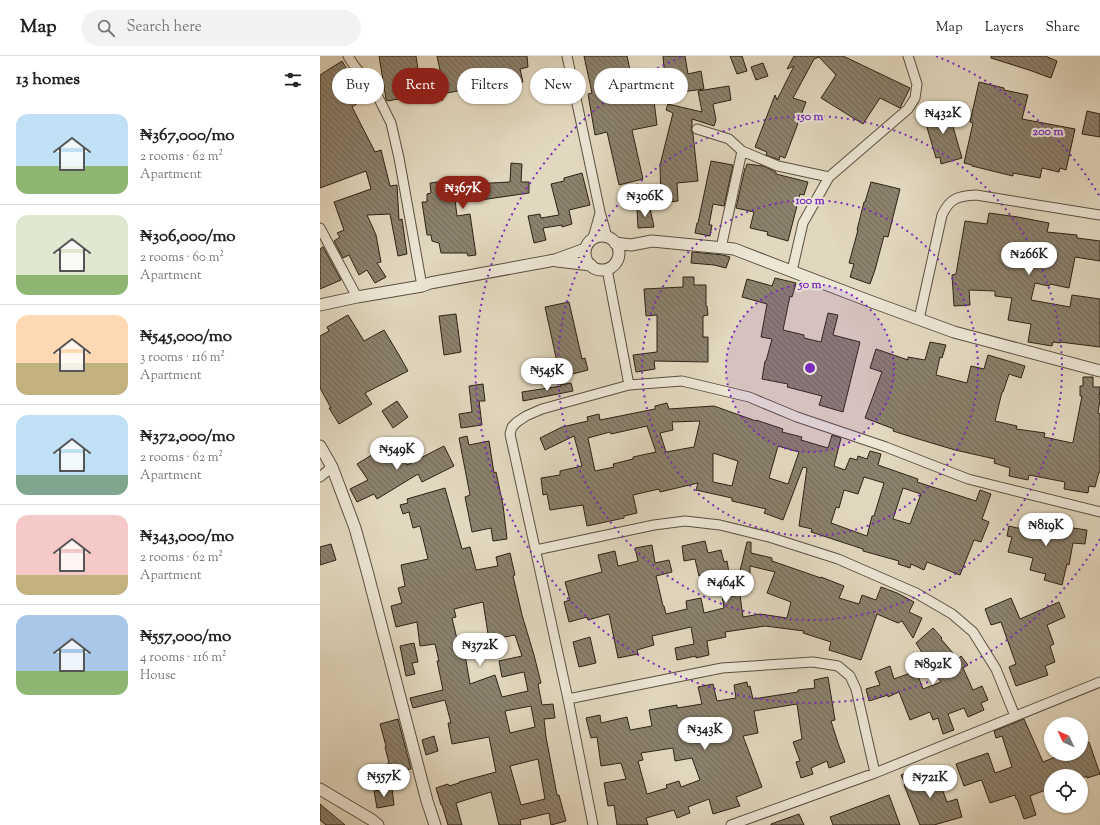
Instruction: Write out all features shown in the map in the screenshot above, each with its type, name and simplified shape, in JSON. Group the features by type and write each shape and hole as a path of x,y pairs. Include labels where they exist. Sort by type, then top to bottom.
{"street":[{"path":"348,56 376,92 391,123 399,158 422,286"},
{"path":"567,56 600,212 611,240 618,248 617,260 612,266 601,269 596,268 587,261 585,249 593,238 600,236 611,240 631,245 652,241 734,249 954,332 1100,371"},
{"path":"792,271 803,223 829,177 908,109 915,98 917,84 908,56"},
{"path":"697,129 729,140 742,151 778,166 829,177"},
{"path":"722,248 742,151"},
{"path":"919,319 942,215 945,207 951,201 962,196 976,195 1100,215"},
{"path":"593,238 600,212"},
{"path":"320,228 357,297"},
{"path":"618,255 631,245"},
{"path":"320,305 554,260 585,249"},
{"path":"554,260 591,265"},
{"path":"607,268 629,385"},
{"path":"593,825 568,699 510,434 512,428 517,422 526,416 542,409 629,385 682,382 749,397 797,416 886,446 968,479 1100,512"},
{"path":"320,446 332,467 359,542 427,801 435,825"},
{"path":"320,477 332,467"},
{"path":"536,550 654,525 685,521 720,525 769,537 838,559 916,593 952,614 974,632 996,670 1015,716"},
{"path":"568,699 722,668 813,662 838,666 850,676 856,689 876,773"},
{"path":"731,825 876,773 1100,682"},
{"path":"320,789 378,825"}],"building":[{"path":"379,56 416,56 418,68 392,68 392,100 387,101 386,99 384,87 384,68 381,68"},
{"path":"437,56 527,56 528,67 522,68 457,68 457,91 449,93 449,68 440,68"},
{"path":"584,56 627,56 630,68 594,68 594,104 654,104 657,125 632,130 643,179 619,185 607,132 595,135 588,94 592,93"},
{"path":"663,56 685,56 687,68 664,68"},
{"path":"730,56 742,56 747,71 737,74"},
{"path":"794,56 843,56 910,88 900,108 880,98 863,124 821,98 836,75 819,57 814,59 793,98 806,102 785,158 780,156 779,160 766,155 767,152 755,147 775,95 777,100 794,66 787,69"},
{"path":"991,56 1045,56 1057,61 1051,78 991,58"},
{"path":"342,61 346,68 332,68 332,104 356,104 352,107 375,152 381,150 390,186 397,185 399,220 402,219 407,254 398,256 390,214 367,215 376,235 381,262 377,263 386,277 375,283 367,270 359,275 349,255 343,258 334,241 340,237 337,233 344,230 334,202 371,189 366,171 320,188 320,75"},
{"path":"763,63 768,76 756,80 751,67"},
{"path":"701,71 704,89 688,91 688,74"},
{"path":"979,82 1004,88 1004,90 1028,95 1022,119 1075,129 1066,170 1060,168 1059,172 1042,168 1040,178 1013,173 1013,176 964,163 973,123 970,122"},
{"path":"729,86 731,100 713,104 716,120 714,126 692,119 691,130 693,134 698,181 677,183 678,201 661,203 660,165 673,113 666,110 668,104 702,112 698,91"},
{"path":"947,106 962,158 941,164 940,157 936,158 923,114"},
{"path":"1087,111 1100,114 1100,137 1082,134"},
{"path":"711,161 733,165 724,206 713,204 709,225 712,225 710,236 695,233"},
{"path":"511,163 522,164 521,182 529,182 529,193 474,201 472,196 455,200 457,216 470,214 476,255 468,256 467,253 441,253 439,243 432,241 431,235 427,235 422,202 427,202 427,194 431,193 430,183 453,180 454,188 471,186 471,184 510,182"},
{"path":"747,164 763,166 776,172 776,174 808,182 804,195 800,194 788,241 767,235 768,232 750,228 754,212 736,208"},
{"path":"582,173 590,205 569,210 572,224 562,227 562,225 543,228 546,240 534,243 528,216 540,214 541,218 559,215 551,184 564,181 564,178"},
{"path":"871,182 900,189 888,237 884,236 870,284 850,277 854,264 849,263 864,202"},
{"path":"650,208 654,227 638,228 637,209"},
{"path":"989,213 1049,223 1047,232 1077,235 1077,238 1100,241 1100,261 1075,257 1069,288 1035,283 1031,300 1070,307 1072,295 1100,299 1100,347 1060,342 1053,342 1052,346 1028,342 1031,324 1008,320 1012,298 995,296 995,291 969,290 970,305 954,306 952,275 956,274 965,221 987,224"},
{"path":"323,247 341,280 320,289 320,249"},
{"path":"692,252 730,257 726,268 714,265 691,263"},
{"path":"683,277 694,277 694,285 706,285 706,306 708,315 703,316 703,337 708,337 708,362 654,361 655,369 636,372 633,355 657,352 657,315 646,316 644,289 683,287"},
{"path":"775,278 796,283 792,297 790,296 783,330 804,335 804,338 821,342 828,313 838,315 833,335 860,342 843,412 819,405 822,396 787,387 788,384 762,379 765,361 772,339 761,337 767,304 742,297 747,279 772,286"},
{"path":"569,302 582,359 585,358 588,370 565,376 561,361 557,362 545,307"},
{"path":"456,314 461,352 444,355 439,316"},
{"path":"348,315 364,341 384,330 408,371 365,393 372,404 339,424 329,408 331,408 320,388 320,336 329,331 327,327"},
{"path":"930,342 946,345 942,358 940,357 936,375 967,383 971,366 984,369 988,355 1025,366 1021,378 1009,374 1002,392 995,421 1017,426 1016,429 1045,433 1044,437 1073,442 1082,396 1080,396 1080,386 1083,386 1083,377 1093,377 1093,387 1100,387 1098,413 1100,414 1100,472 1095,487 1089,486 1088,493 1064,489 1065,482 1029,475 1028,480 1009,476 1010,468 994,463 995,459 955,450 915,438 893,431 894,429 865,418 882,372 870,368 876,349 908,360 908,357 925,360"},
{"path":"571,383 573,391 523,401 522,392"},
{"path":"483,384 485,401 479,401 482,425 461,428 459,414 472,412 469,386"},
{"path":"397,401 408,417 393,428 382,411"},
{"path":"667,403 669,409 714,406 783,429 782,432 802,437 801,440 828,448 832,435 841,438 834,466 845,470 850,458 857,460 858,456 867,459 870,451 881,454 878,465 918,479 917,482 976,501 980,490 991,494 982,519 989,522 981,542 974,540 960,575 927,562 924,570 911,564 910,568 898,564 899,561 863,551 863,549 811,532 812,529 799,526 807,468 803,467 783,520 764,513 766,509 732,501 732,498 696,490 698,483 660,492 659,489 633,495 637,513 624,516 624,518 587,526 583,505 550,510 547,494 543,495 541,478 560,475 560,471 582,466 574,436 545,450 540,438 562,427 588,421 587,417 599,414 600,420 655,409 655,406","holes":["700,421 694,447 666,452 660,433 673,430 672,422","647,426 656,452 633,457 633,459 613,464 614,467 595,471 588,438 610,432 611,434","778,446 799,452 788,484 769,478","713,453 738,461 732,486 713,482","864,477 884,483 874,516 872,516 867,536 831,523 836,507 839,508 844,490 858,494","903,488 921,494 910,524 893,519"]},
{"path":"467,436 469,445 489,441 494,473 496,472 503,505 507,539 493,541 491,528 472,532 465,497 470,495 459,438"},
{"path":"393,442 407,465 444,446 454,466 422,482 418,474 377,499 374,494 357,502 350,489 368,480 357,464"},
{"path":"445,488 462,549 470,547 476,570 498,566 496,557 510,553 515,575 513,576 522,615 541,683 538,684 542,705 553,704 555,718 544,719 546,737 557,795 559,795 566,821 551,825 549,813 520,820 521,825 499,825 491,792 456,803 462,825 448,825 436,788 448,784 449,786 496,772 489,737 452,744 448,723 451,723 445,700 413,708 410,698 443,690 435,644 420,646 417,622 396,627 391,606 402,603 398,588 405,586 401,565 428,559 420,526 413,528 409,512 403,514 400,505 408,503 407,499","holes":["483,602 489,640 515,635 522,656 499,661 502,677 524,672 528,691 502,697 495,675 470,684 465,655 461,656 452,618 456,617 454,609","531,706 535,727 510,733 505,711","538,759 545,799 521,805 510,766"]},
{"path":"1025,518 1051,525 1087,530 1085,544 1073,543 1069,565 1067,564 1062,585 1044,580 1046,574 1030,570 1033,558 1008,552 1012,537 1007,536 1009,526 1022,529"},
{"path":"705,541 708,553 721,550 724,562 727,561 733,597 738,581 743,617 760,614 787,618 791,602 767,593 775,572 750,566 750,579 738,579 747,542 751,542 751,553 772,558 772,561 844,586 839,598 859,604 862,595 876,600 881,587 914,602 909,612 922,618 913,638 902,621 898,623 877,614 861,660 829,650 831,642 803,633 804,631 765,626 725,632 726,637 707,641 709,655 696,658 696,656 677,660 675,648 694,644 691,627 652,636 654,645 637,650 638,654 618,658 609,614 588,620 587,617 569,622 564,602 570,600 565,582 602,572 598,555 615,551 618,566 638,561 635,548 652,545 655,563 669,560 672,572 656,576 666,614 687,609 686,601 701,598 704,613 724,608 721,589 715,590 711,573 699,576 695,559 684,561 682,546"},
{"path":"331,544 336,560 320,565 320,547"},
{"path":"1011,598 1020,619 1059,602 1065,617 1047,625 1054,644 1050,646 1055,662 1045,666 1048,675 1016,686 1009,667 1016,664 1001,622 991,625 985,609"},
{"path":"933,628 958,659 961,656 968,665 963,668 973,690 982,686 988,700 981,703 984,710 968,717 964,708 948,714 954,730 943,734 938,718 933,720 930,712 910,720 899,692 888,697 888,695 869,701 866,689 880,685 875,672 890,666 894,679 916,671 923,689 941,682 916,643"},
{"path":"590,637 596,663 579,667 573,642"},
{"path":"414,643 418,662 412,663 415,674 406,676 400,646"},
{"path":"828,677 835,720 831,721 845,762 829,768 827,761 811,768 813,774 801,778 796,762 800,761 793,742 802,739 797,704 754,711 758,733 743,736 762,787 736,797 740,806 713,814 709,799 688,807 690,813 677,818 674,810 646,818 648,825 617,825 614,805 608,806 604,783 626,779 621,763 601,766 597,737 591,738 586,718 600,715 601,723 627,717 630,730 652,726 649,710 677,705 677,708 702,704 698,687 713,684 717,701 736,698 734,685 747,682 748,687 750,686 753,699 815,688 814,680","holes":["673,748 675,761 692,758 700,780 681,787 679,781 666,785 667,788 647,794 638,761 643,760 641,753"]},
{"path":"398,719 411,769 400,771 402,786 392,788 387,764 389,763 386,746 380,724"},
{"path":"1024,719 1043,762 1088,761 1089,742 1100,774 1088,778 1088,769 1044,769 1044,791 1030,796 1036,815 1024,819 1015,795 990,803 981,780 964,786 956,764 988,753 995,773 1012,767 1002,736 996,738 994,731"},
{"path":"434,736 438,751 426,755 422,740"},
{"path":"919,768 922,777 936,773 947,802 957,799 962,817 934,825 920,825 901,775"},
{"path":"392,788 394,805 377,808 374,791"},
{"path":"889,795 900,825 833,825 830,817"},
{"path":"320,804 345,825 326,825 320,820"},
{"path":"799,814 804,825 771,825 771,824"}]}
